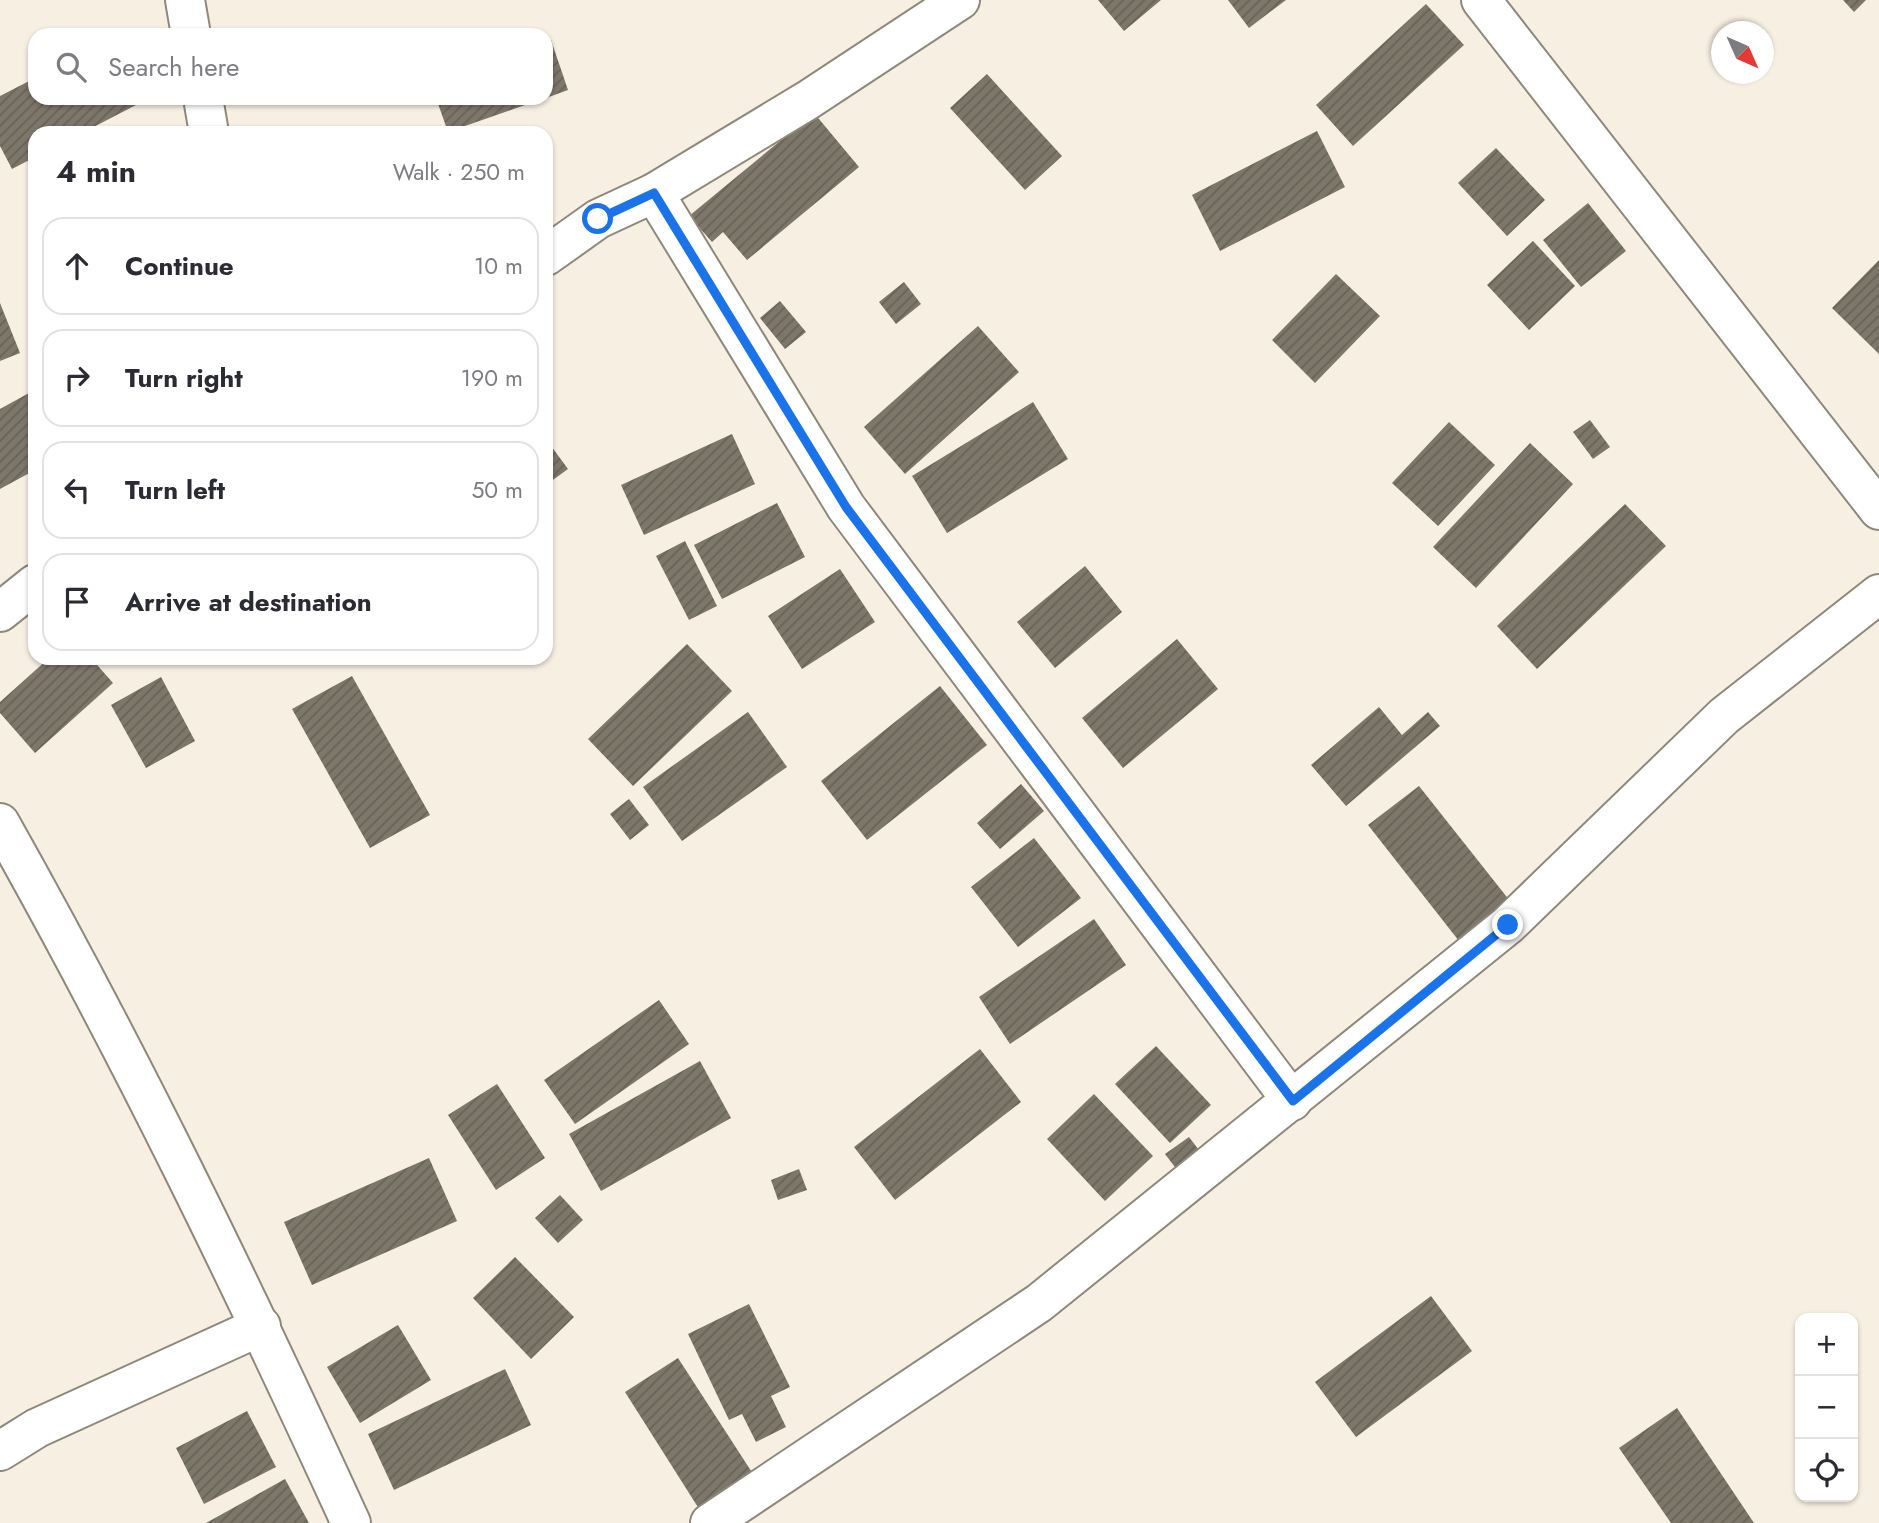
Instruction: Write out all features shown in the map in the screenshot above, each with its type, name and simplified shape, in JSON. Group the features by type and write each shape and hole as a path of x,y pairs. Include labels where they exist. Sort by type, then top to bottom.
{"street":[{"path":"185,0 190,28"},
{"path":"553,251 598,219 654,193 808,100 960,0"},
{"path":"1480,0 1879,510"},
{"path":"203,105 208,126"},
{"path":"654,193 846,507 1293,1101"},
{"path":"0,611 28,589"},
{"path":"710,1523 1040,1303 1508,925 1724,716 1879,594"},
{"path":"0,823 72,951 261,1326 351,1523"},
{"path":"0,1451 37,1428 261,1326"}],"building":[{"path":"1098,0 1161,0 1124,31"},
{"path":"1228,0 1286,0 1249,28"},
{"path":"1843,0 1866,0 1854,12"},
{"path":"1426,4 1464,45 1353,146 1316,105"},
{"path":"553,46 568,90 553,95"},
{"path":"987,74 1062,156 1025,190 950,108"},
{"path":"28,82 28,105 136,105 96,126 28,126 28,161 12,169 0,146 0,96"},
{"path":"438,105 525,105 465,126 446,126"},
{"path":"814,113 859,167 747,260 723,232 712,242 689,216"},
{"path":"1317,131 1345,187 1220,251 1192,195"},
{"path":"1496,148 1545,200 1507,236 1458,183"},
{"path":"1588,203 1626,251 1581,287 1543,240"},
{"path":"1533,241 1575,286 1529,330 1487,285"},
{"path":"1879,260 1879,354 1832,308"},
{"path":"1336,274 1380,316 1315,383 1272,340"},
{"path":"904,282 921,304 896,324 879,302"},
{"path":"780,301 806,332 785,349 760,318"},
{"path":"0,303 20,353 0,361"},
{"path":"978,326 1019,372 905,474 864,427"},
{"path":"28,394 28,474 0,489 0,409"},
{"path":"1033,402 1068,459 947,533 912,476"},
{"path":"1590,420 1610,447 1593,459 1573,432"},
{"path":"1449,422 1495,465 1438,526 1392,483"},
{"path":"732,434 755,484 644,535 621,485"},
{"path":"1530,443 1573,484 1476,588 1433,547"},
{"path":"553,449 568,469 553,480"},
{"path":"777,503 805,557 722,599 694,545"},
{"path":"1625,504 1666,546 1537,669 1497,626"},
{"path":"685,541 717,606 689,620 656,556"},
{"path":"1085,566 1122,612 1055,668 1017,622"},
{"path":"840,569 875,622 802,669 768,616"},
{"path":"1177,639 1218,689 1123,768 1082,718"},
{"path":"687,644 732,691 633,786 588,739"},
{"path":"41,665 97,665 113,683 35,753 0,713 0,702"},
{"path":"352,676 430,815 370,848 292,709"},
{"path":"161,677 195,741 146,768 111,705"},
{"path":"940,686 987,745 867,840 821,781"},
{"path":"1379,707 1402,735 1428,712 1440,726 1346,806 1311,765"},
{"path":"748,712 787,767 682,841 643,787"},
{"path":"1021,784 1044,811 1000,849 977,823"},
{"path":"1419,786 1510,901 1459,941 1368,825"},
{"path":"629,799 649,825 630,840 610,814"},
{"path":"1034,838 1081,898 1018,947 971,887"},
{"path":"1094,919 1126,965 1010,1044 979,997"},
{"path":"659,1000 689,1044 575,1124 544,1080"},
{"path":"1156,1046 1211,1105 1170,1143 1115,1084"},
{"path":"980,1049 1021,1102 895,1200 854,1147"},
{"path":"700,1061 731,1118 601,1191 569,1134"},
{"path":"497,1084 545,1158 496,1190 448,1115"},
{"path":"1094,1094 1153,1156 1105,1201 1047,1139"},
{"path":"1189,1137 1208,1162 1184,1179 1165,1154"},
{"path":"429,1158 457,1221 312,1285 284,1222"},
{"path":"799,1169 807,1190 778,1200 771,1180"},
{"path":"560,1195 583,1220 558,1243 535,1218"},
{"path":"515,1257 574,1317 531,1359 473,1298"},
{"path":"1431,1296 1472,1351 1356,1437 1315,1382"},
{"path":"749,1304 790,1387 771,1396 786,1427 756,1442 742,1414 729,1420 688,1334"},
{"path":"398,1325 431,1380 360,1423 327,1367"},
{"path":"678,1358 755,1477 701,1512 625,1392"},
{"path":"505,1369 531,1425 394,1490 368,1434"},
{"path":"1677,1408 1754,1523 1671,1523 1619,1448"},
{"path":"247,1411 276,1467 204,1504 176,1448"},
{"path":"285,1479 309,1523 206,1523"}],"route":[{"path":"598,219 654,193 846,507 1054,788 1293,1101 1508,925"}]}
